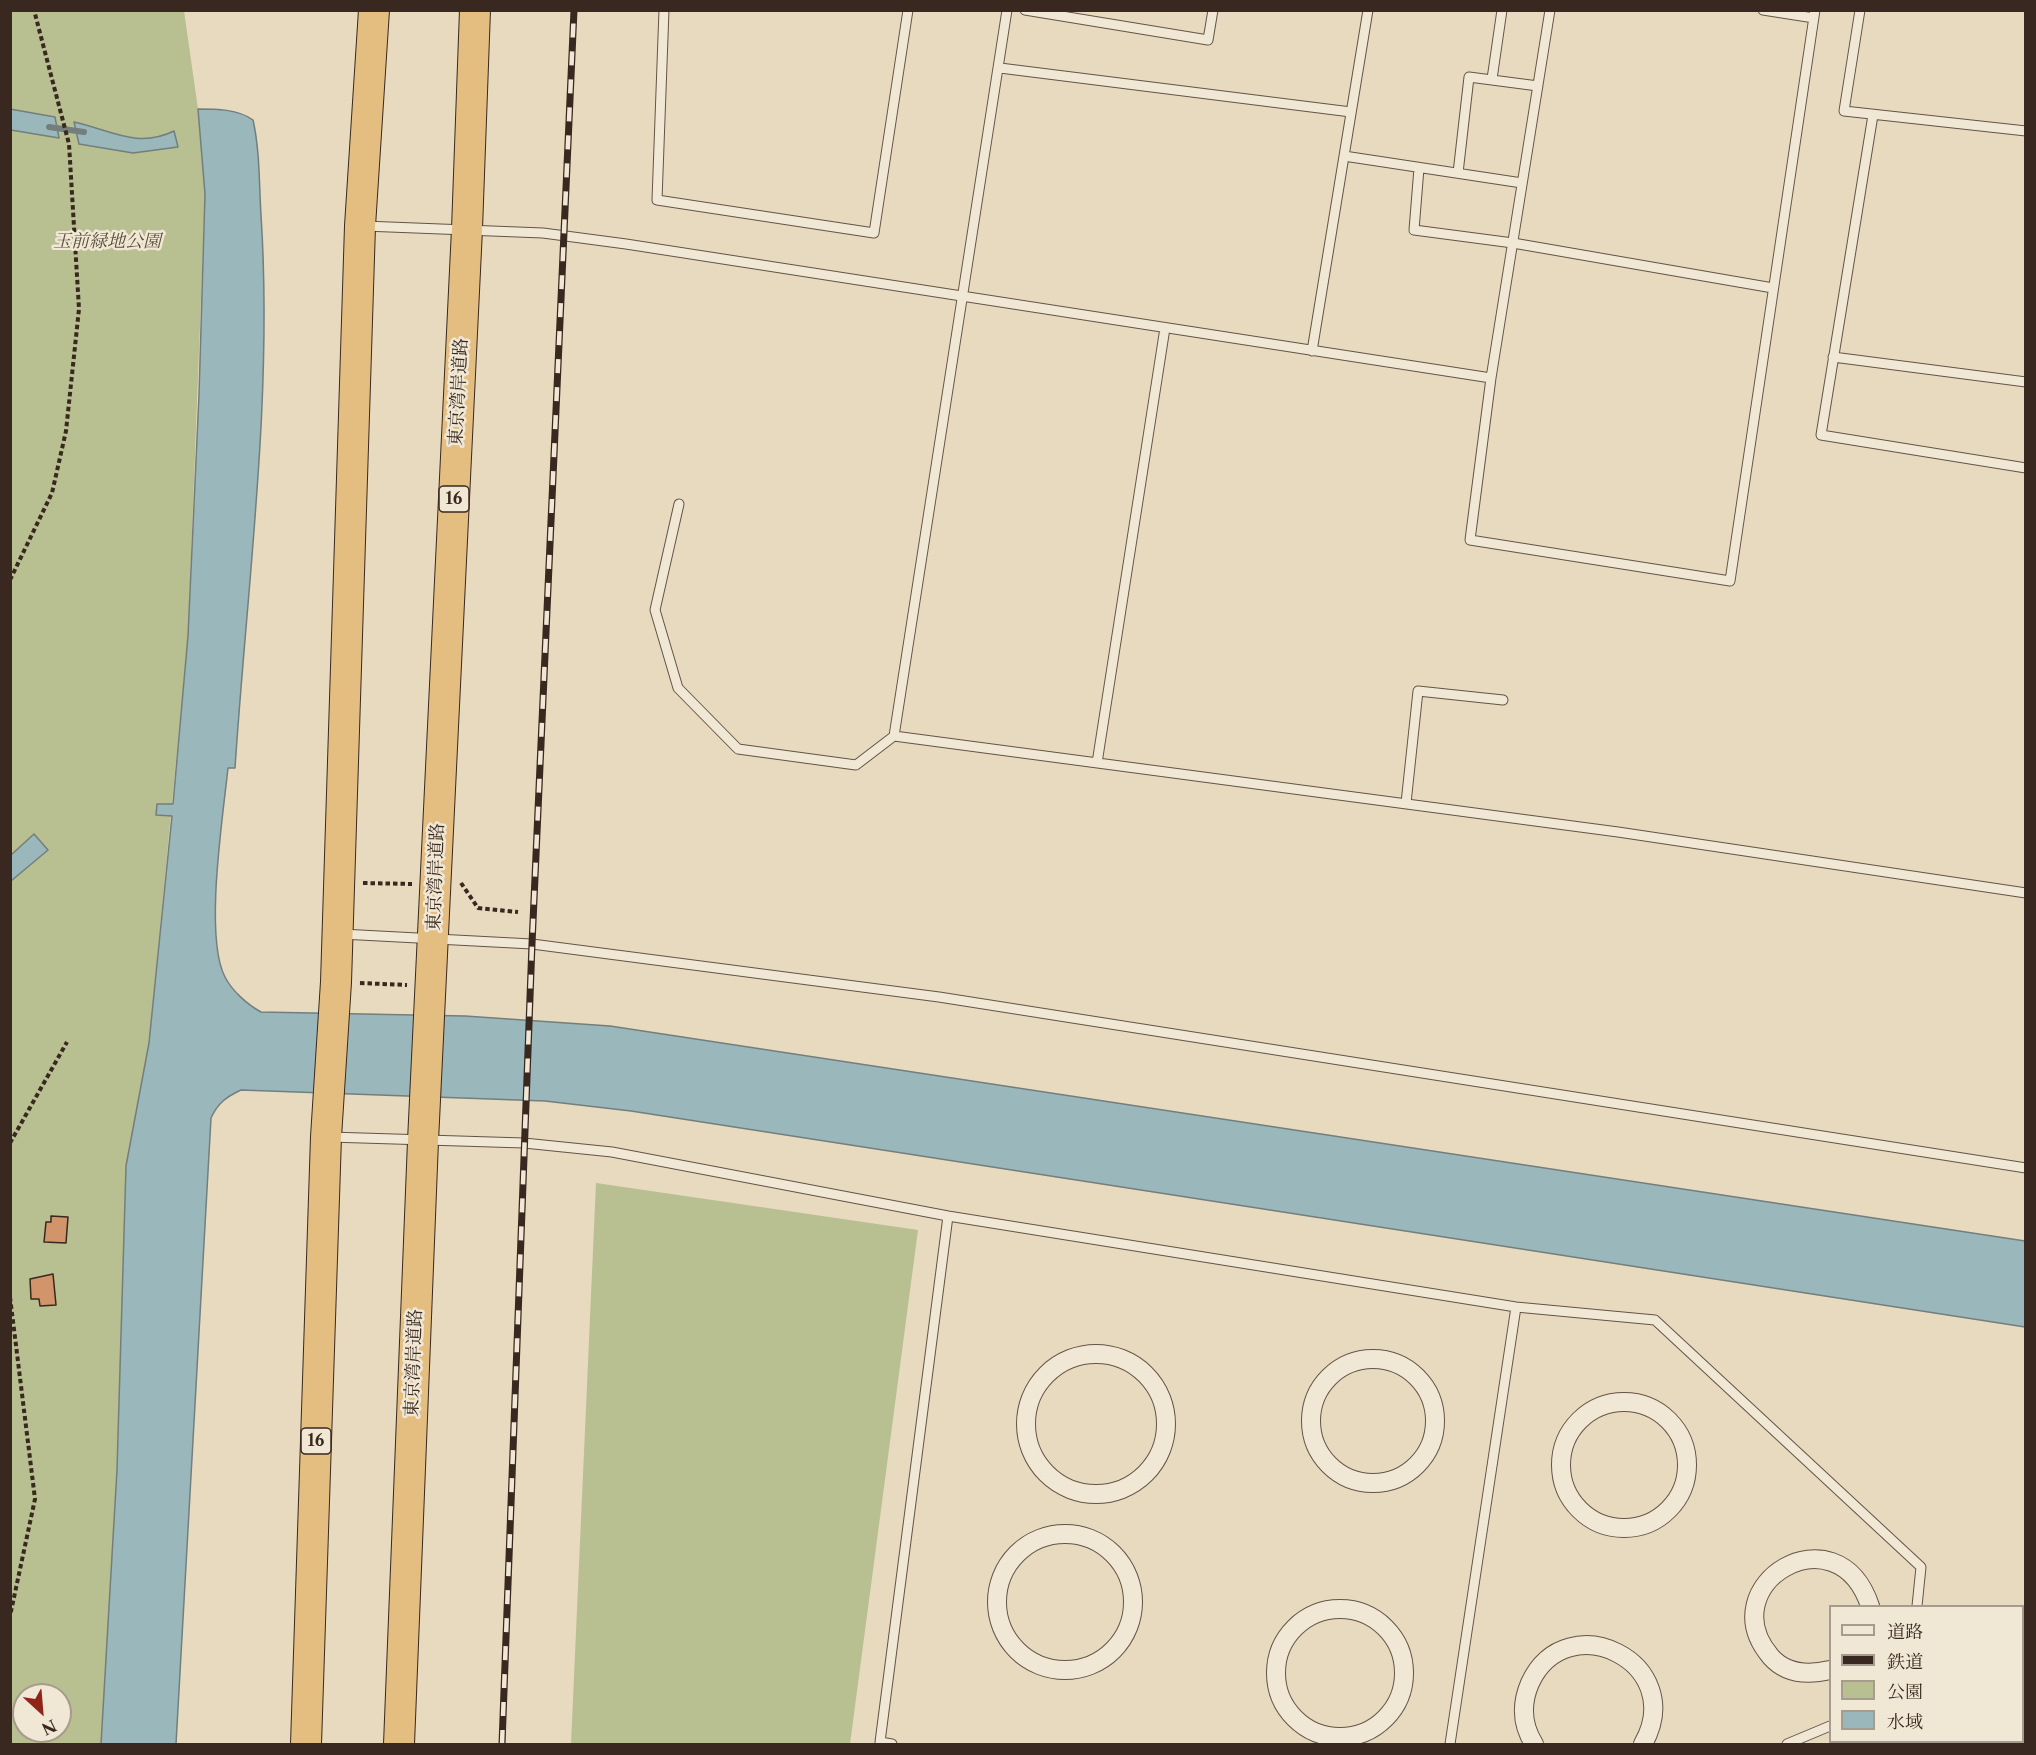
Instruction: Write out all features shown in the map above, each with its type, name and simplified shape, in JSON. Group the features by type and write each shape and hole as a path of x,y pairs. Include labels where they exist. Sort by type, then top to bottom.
{"highway":[{"name":"16","path":"306,1744 326,1137 336,982 360,226 374,10"},
{"name":"東京湾岸道路","path":"399,1744 431,987 434,939 448,884 476,10"}],"street":[{"path":"1099,1353 1134,1364 1153,1381 1164,1403 1167,1421 1164,1446 1146,1475 1125,1489 1101,1495 1077,1492 1057,1484 1039,1467 1026,1436 1026,1411 1032,1394 1046,1374 1075,1357 1099,1353"},
{"path":"1372,1358 1394,1361 1406,1367 1423,1382 1433,1401 1436,1423 1431,1444 1421,1462 1404,1475 1384,1483 1358,1482 1338,1473 1322,1458 1313,1441 1310,1419 1319,1389 1333,1372 1351,1362 1372,1358"},
{"path":"1637,1402 1657,1410 1679,1432 1687,1452 1687,1474 1680,1494 1667,1512 1648,1524 1626,1528 1605,1526 1585,1515 1570,1499 1564,1486 1560,1465 1567,1437 1580,1419 1606,1404 1637,1402"},
{"path":"1069,1533 1092,1539 1112,1552 1125,1569 1133,1592 1132,1616 1123,1638 1111,1652 1091,1665 1068,1670 1046,1668 1024,1657 1007,1640 997,1616 996,1593 1004,1570 1012,1557 1031,1542 1054,1534 1069,1533"},
{"path":"1829,1670 1811,1675 1791,1671 1774,1660 1762,1646 1755,1627 1755,1607 1762,1588 1775,1572 1799,1560 1819,1558 1839,1564 1852,1573 1864,1589 1870,1605"},
{"path":"1333,1608 1348,1608 1369,1614 1387,1628 1398,1642 1404,1664 1404,1686 1390,1714 1373,1729 1352,1737 1329,1737 1313,1732 1295,1719 1282,1701 1276,1686 1276,1663 1283,1642 1293,1628 1311,1614 1333,1608"},
{"path":"1534,1744 1527,1733 1523,1716 1525,1694 1535,1673 1547,1660 1567,1648 1589,1644 1605,1647 1626,1656 1642,1671 1650,1687 1654,1709 1650,1731 1643,1744"}],"lane":[{"path":"664,10 657,200 874,233 908,10"},
{"path":"679,504 655,610 678,688 738,749 856,765 894,736 1000,68 1006,10"},
{"path":"1025,10 1208,40 1213,10"},
{"path":"1312,351 1368,10"},
{"path":"1492,79 1502,10"},
{"path":"1550,10 1491,378 1470,540 1730,581 1814,14 1763,10"},
{"path":"1860,10 1844,111 2025,131"},
{"path":"1000,68 1351,112"},
{"path":"1458,173 1469,77 1538,86"},
{"path":"1873,116 1821,435 2025,468"},
{"path":"1344,156 1522,183"},
{"path":"1419,168 1414,230 1513,243 1773,288"},
{"path":"360,226 543,233 626,243 1491,378"},
{"path":"1097,763 1165,328"},
{"path":"1833,357 2025,382"},
{"path":"1406,803 1419,691 1503,700"},
{"path":"894,736 1630,833 2025,893"},
{"path":"337,934 532,944 939,997 2025,1168"},
{"path":"326,1137 524,1143 612,1152 948,1216 1516,1307 1655,1320 1921,1567 1917,1605"},
{"path":"892,1744 880,1742 948,1216"},
{"path":"1450,1744 1516,1307"},
{"path":"1787,1744 1829,1726"}],"path":[{"path":"10,580 52,493 66,431 79,309 69,144 34,10"},
{"path":"339,883 448,884"},
{"path":"336,982 431,987"},
{"path":"10,1143 68,1042"},
{"path":"10,1297 35,1499 10,1616"}],"green space":[{"name":"玉前緑地公園","path":"11,11 184,11 198,109 205,194 188,636 149,1043 126,1166 117,1470 101,1744 11,1744"},
{"path":"596,1183 918,1230 850,1744 571,1744"}],"water":[{"path":"10,109 55,117 59,138 11,130"},
{"path":"198,109 234,112 253,120 259,168 264,284 264,353 257,492 235,768 228,768 215,906 219,959 225,977 236,992 256,1009 261,1012 465,1016 610,1026 2025,1241 2025,1327 631,1111 545,1101 241,1090 223,1101 211,1118 176,1744 101,1744 117,1470 126,1166 149,1043 172,816 156,815 157,804 173,804 188,636 205,194"},
{"path":"74,122 136,138 161,136 174,131 178,147 133,153 79,144"},
{"path":"34,834 48,850 11,881 11,855"}],"building":[{"path":"51,1216 68,1217 66,1243 44,1242 46,1222 51,1222"},
{"path":"53,1274 56,1305 40,1306 39,1299 31,1299 30,1279"}],"waterway":[{"path":"49,127 84,132"}],"railway":[{"path":"502,1744 532,944 574,10"}]}
